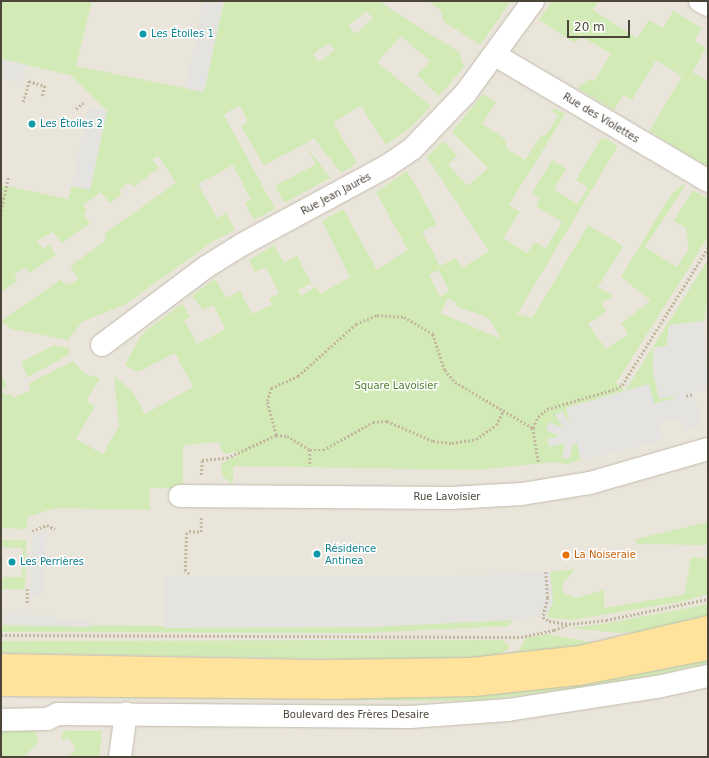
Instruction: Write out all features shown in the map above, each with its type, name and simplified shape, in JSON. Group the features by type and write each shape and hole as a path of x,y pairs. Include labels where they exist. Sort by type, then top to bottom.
{"main road":[{"path":"1,665 326,671 472,669 580,657 708,627"},
{"path":"1,685 327,688 474,686 579,674 708,649"}],"street":[{"name":"Rue Jean Jaurès","path":"102,345 206,267 243,244 387,166 412,149 465,94 533,1"},
{"path":"700,1 708,5"},
{"name":"Rue des Violettes","path":"495,55 708,181"},
{"name":"Rue Lavoisier","path":"180,496 201,487 451,498 522,494 590,483 708,449"},
{"name":"Boulevard des Frères Desaire","path":"1,720 47,719 58,714 126,713 410,717 508,710 657,687 708,676"},
{"path":"120,757 126,713"}],"path":[{"path":"24,102 29,81 45,86 42,98"},
{"path":"76,109 84,102"},
{"path":"1,211 8,178"},
{"path":"1,198 5,196"},
{"path":"539,464 533,428 538,417 547,409 616,389 622,385 708,248"},
{"path":"276,435 268,401 271,388 298,376 356,324 377,315 404,317 433,334 445,370 455,382 533,428"},
{"path":"686,396 694,394"},
{"path":"189,574 186,571 186,534 189,532 201,532 202,460 226,458 276,435 287,436 310,450 323,450 373,422 386,421 433,441 452,443 476,439 496,425 503,411"},
{"path":"310,450 310,466"},
{"path":"32,531 47,525 54,529"},
{"path":"546,572 548,598 543,617 549,621 569,624"},
{"path":"27,589 27,603"},
{"path":"1,635 521,637 554,630 569,624 642,613 708,599"}],"shaded area":[{"path":"1,1 708,1 708,757 1,757"},
{"path":"204,1 224,1 204,92 185,88"},
{"path":"1,59 27,65 22,83 1,78"},
{"path":"88,107 107,111 90,190 72,186"},
{"path":"704,321 708,388 694,392 702,424 685,430 681,418 659,423 663,440 581,460 577,443 573,444 569,459 562,458 565,443 549,447 547,439 559,436 546,430 549,422 563,428 555,415 562,411 570,423 566,408 649,384 654,404 675,398 674,396 659,399 653,370 653,348 667,346 669,325"},
{"path":"46,529 45,592 30,598 32,535"},
{"path":"550,572 553,602 547,615 512,620 368,627 164,628 165,576 454,576"},
{"path":"1,614 53,615 59,620 89,620 90,627 1,625"}],"green space":[{"path":"1,1 92,1 76,66 204,92 224,1 384,1 382,4 459,52 464,67 439,96 417,75 430,61 401,36 377,62 431,106 412,126 386,145 361,106 333,122 357,163 341,173 314,138 264,165 241,126 248,121 239,105 224,115 275,209 254,220 245,203 251,200 233,165 198,184 217,218 226,213 235,230 212,242 126,304 82,322 68,340 11,329 1,321 60,280 68,285 79,279 70,266 107,240 104,234 176,183 158,156 152,160 159,168 133,187 129,182 119,190 122,194 109,203 101,192 83,205 87,211 83,213 90,223 61,243 53,232 37,241 43,249 49,245 56,255 30,273 25,267 14,275 18,281 1,292 1,185 68,199 72,186 90,190 107,111 70,75 1,59","holes":["366,11 373,18 355,34 348,26","329,43 335,50 319,62 313,54"]},
{"path":"432,1 511,1 480,45 443,21 441,11 431,3"},
{"path":"552,1 598,1 593,10 637,38 649,20 663,28 673,11 702,28 694,41 706,48 692,72 708,81 708,167 649,131 682,76 656,60 632,100 623,95 614,110 577,88 589,79 594,81 611,54 581,36 578,41 573,42 539,20"},
{"name":"Square Lavoisier","path":"483,94 496,102 482,124 505,139 507,149 525,160 541,136 547,134 558,116 552,111 554,108 565,114 509,205 520,212 503,238 527,253 535,242 546,249 562,222 536,206 540,199 532,193 552,160 566,169 554,190 578,204 588,188 576,180 602,137 618,146 517,314 532,318 588,225 623,246 598,287 613,296 601,303 606,311 588,324 606,349 628,334 621,323 651,301 621,277 671,195 683,184 685,186 645,247 677,267 689,249 686,228 674,221 693,190 708,199 708,237 616,383 625,391 566,408 571,425 563,428 560,436 562,444 565,443 569,459 573,444 577,443 581,460 567,464 554,462 477,470 233,466 233,484 223,477 221,464 238,455 235,451 225,454 221,450 220,442 183,445 183,488 150,488 150,510 55,508 27,517 27,529 1,528 1,374 7,386 2,390 5,395 10,393 13,398 31,390 28,384 73,361 85,374 100,378 86,401 95,406 76,439 103,454 119,427 114,376 132,391 145,414 193,387 175,353 138,372 125,365 140,337 148,329 182,304 190,317 184,320 197,344 226,329 213,305 203,310 192,296 215,279 227,298 240,291 252,314 272,305 269,299 279,293 266,267 255,272 249,260 274,245 284,263 297,256 311,283 298,290 301,296 316,286 321,294 350,277 322,221 343,209 377,270 408,250 376,192 407,171 437,224 422,232 440,266 456,258 462,268 489,251 427,157 443,141 457,155 448,165 468,186 488,168 452,132","holes":["439,270 449,291 440,297 429,275","448,299 457,303 456,306 489,318 501,339 440,313"]},
{"path":"305,144 330,178 284,203 275,186 316,164"},
{"path":"708,260 708,294 704,321 669,325 667,346 653,348 653,370 659,399 675,396 675,398 654,404 649,384 625,391"},
{"path":"54,345 69,348 70,354 28,377 21,362"},
{"path":"708,522 708,545 637,544 636,539"},
{"path":"1,540 26,540 25,589 2,589 3,577 22,577 23,548 1,547"},
{"path":"691,557 708,559 708,594 685,601 571,620 550,618 547,615 553,602 550,572 575,569 562,584 564,594 576,598 604,590 604,608 685,594"},
{"path":"708,604 708,621 664,632 619,633 571,628 609,623"},
{"path":"512,620 509,626 368,633 1,632 1,625 368,627"},
{"path":"548,634 595,643 567,649 519,654 519,650 526,638"},
{"path":"503,640 510,647 501,654 488,658 403,660 1,653 1,641"},
{"path":"708,657 708,663 653,676 582,688 473,701 106,698 106,694"},
{"path":"1,730 35,731 39,742 24,757 1,757"},
{"path":"63,731 102,731 99,757 67,757 76,750 69,738 62,740"}],"place":[{"name":"Les Étoiles 1","path":"143,34"},
{"name":"Les Étoiles 2","path":"32,124"},
{"name":"Résidence Antinea","path":"317,554"},
{"name":"La Noiseraie","path":"566,555"},
{"name":"Les Perrières","path":"12,562"}]}
